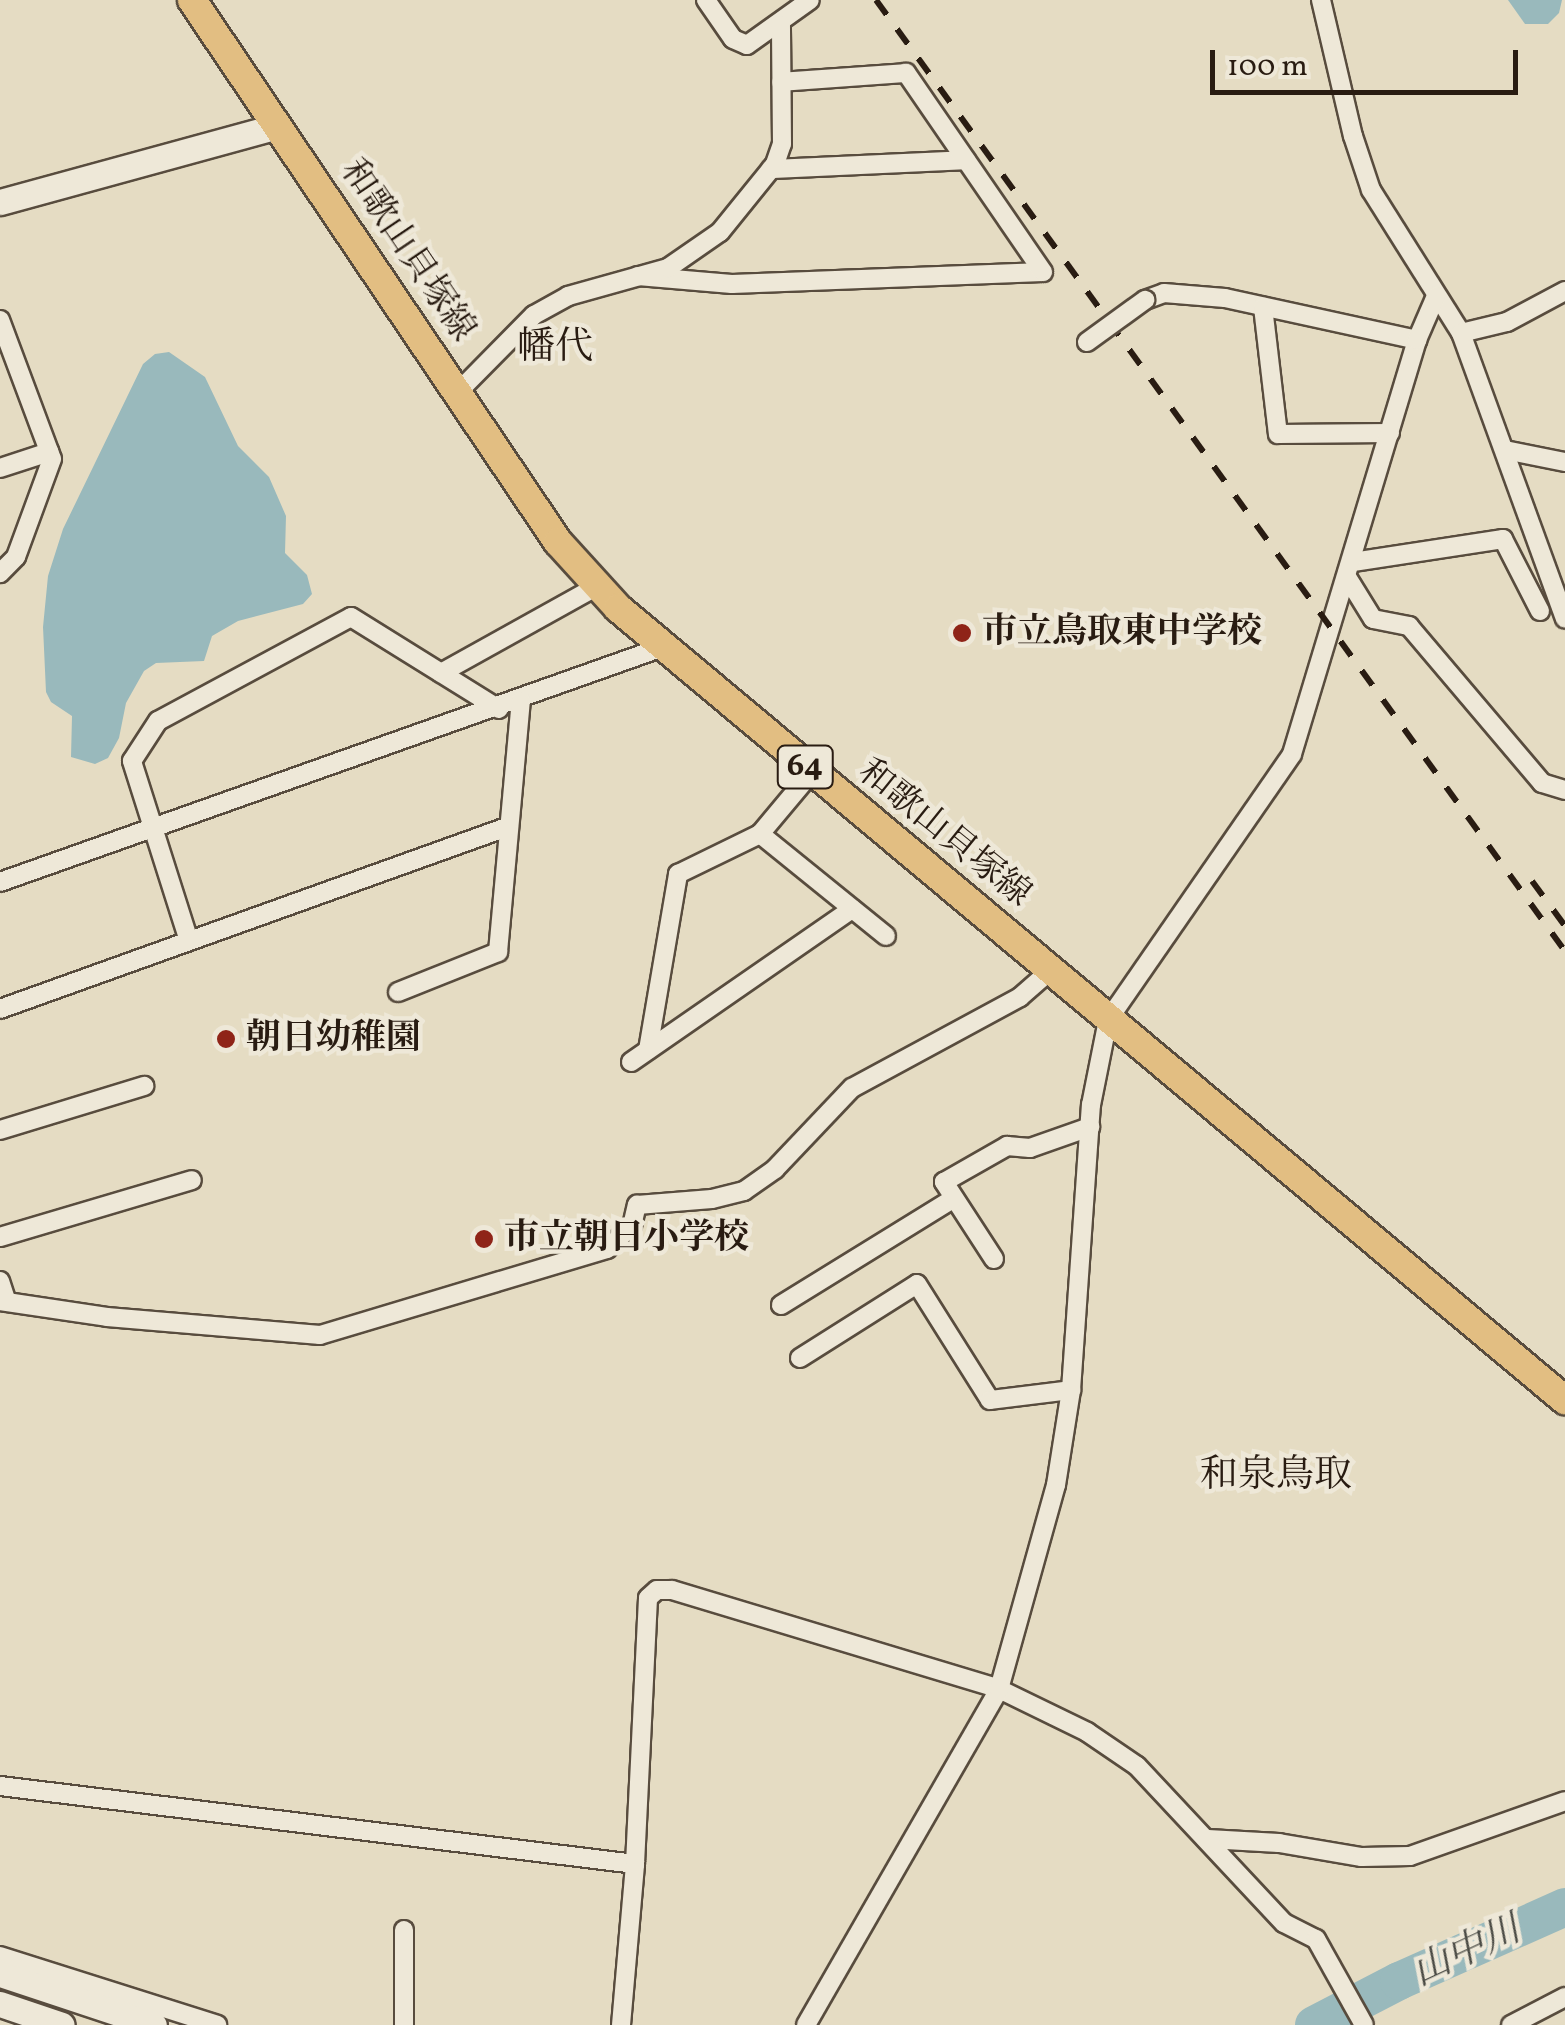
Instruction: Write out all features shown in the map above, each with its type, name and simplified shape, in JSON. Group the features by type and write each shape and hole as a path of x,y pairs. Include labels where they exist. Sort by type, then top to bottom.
{"main road":[{"name":"和歌山貝塚線","path":"192,0 558,542 596,586 811,773 1565,1400"}],"street":[{"path":"706,0 733,39 748,45 781,25 810,0"},
{"path":"1320,0 1353,136 1371,190 1461,333 1560,595 1565,619"},
{"path":"458,392 534,314 568,296 668,268 720,232 770,169 782,144 781,25"},
{"path":"638,276 732,284 1043,272 906,73 781,82"},
{"path":"0,202 277,126"},
{"path":"770,169 966,160"},
{"path":"1461,333 1507,322 1565,290"},
{"path":"1087,342 1145,300 1164,294 1262,306 1417,340"},
{"path":"806,2025 1000,1689 1056,1485 1070,1390 1090,1126 1108,1020 1292,754 1417,340 1436,296"},
{"path":"1262,306 1278,434 1390,433"},
{"path":"0,320 7,358 52,459 16,557 0,573"},
{"path":"1505,450 1565,462"},
{"path":"0,468 49,452"},
{"path":"1350,570 1503,540 1540,610"},
{"path":"1350,570 1373,620 1409,626 1542,783 1565,790"},
{"path":"441,673 596,586"},
{"path":"189,941 132,760 158,721 351,616 499,709"},
{"path":"0,882 663,648"},
{"path":"398,992 498,952 521,701"},
{"path":"648,1050 678,874 760,834 811,773"},
{"path":"0,1009 507,827"},
{"path":"760,834 886,936"},
{"path":"632,1062 852,909"},
{"path":"0,1281 3,1300 107,1316 320,1334 608,1249 632,1226 637,1204 712,1199 744,1191 775,1170 852,1088 1020,997 1052,970"},
{"path":"0,1130 144,1086"},
{"path":"994,1259 944,1182 1007,1146 1030,1148 1090,1126"},
{"path":"0,1238 192,1180"},
{"path":"782,1305 954,1198"},
{"path":"800,1358 916,1284 990,1400 1070,1390"},
{"path":"620,2025 635,1864 648,1598 658,1590 672,1590 1000,1689 1087,1732 1137,1766 1284,1923 1316,1939 1364,2025"},
{"path":"0,1786 635,1864"},
{"path":"1208,1840 1280,1843 1362,1858 1410,1856 1565,1801"},
{"path":"404,1930 404,2025"},
{"path":"0,1956 217,2025"},
{"path":"0,1974 154,2025"},
{"path":"1511,2025 1565,1997"},
{"path":"0,2004 62,2025"}],"water":[{"path":"1508,0 1562,0 1559,13 1548,24 1525,24"},
{"path":"169,352 205,377 238,446 269,477 286,516 285,553 307,575 312,594 303,604 238,621 212,636 204,661 156,663 144,671 126,703 119,738 108,758 95,764 71,757 72,716 51,702 46,692 43,627 48,576 63,529 143,364 155,354"}],"waterway":[{"name":"山中川","path":"1314,2025 1399,1981 1565,1907"}],"railway":[{"path":"876,0 1565,951"},
{"path":"1532,881 1565,926"}],"place":[{"name":"市立鳥取東中学校","path":"962,633"},
{"name":"朝日幼稚園","path":"226,1039"},
{"name":"市立朝日小学校","path":"484,1239"}],"district":[{"name":"幡代","path":"555,349"},
{"name":"和泉鳥取","path":"1276,1477"}]}
